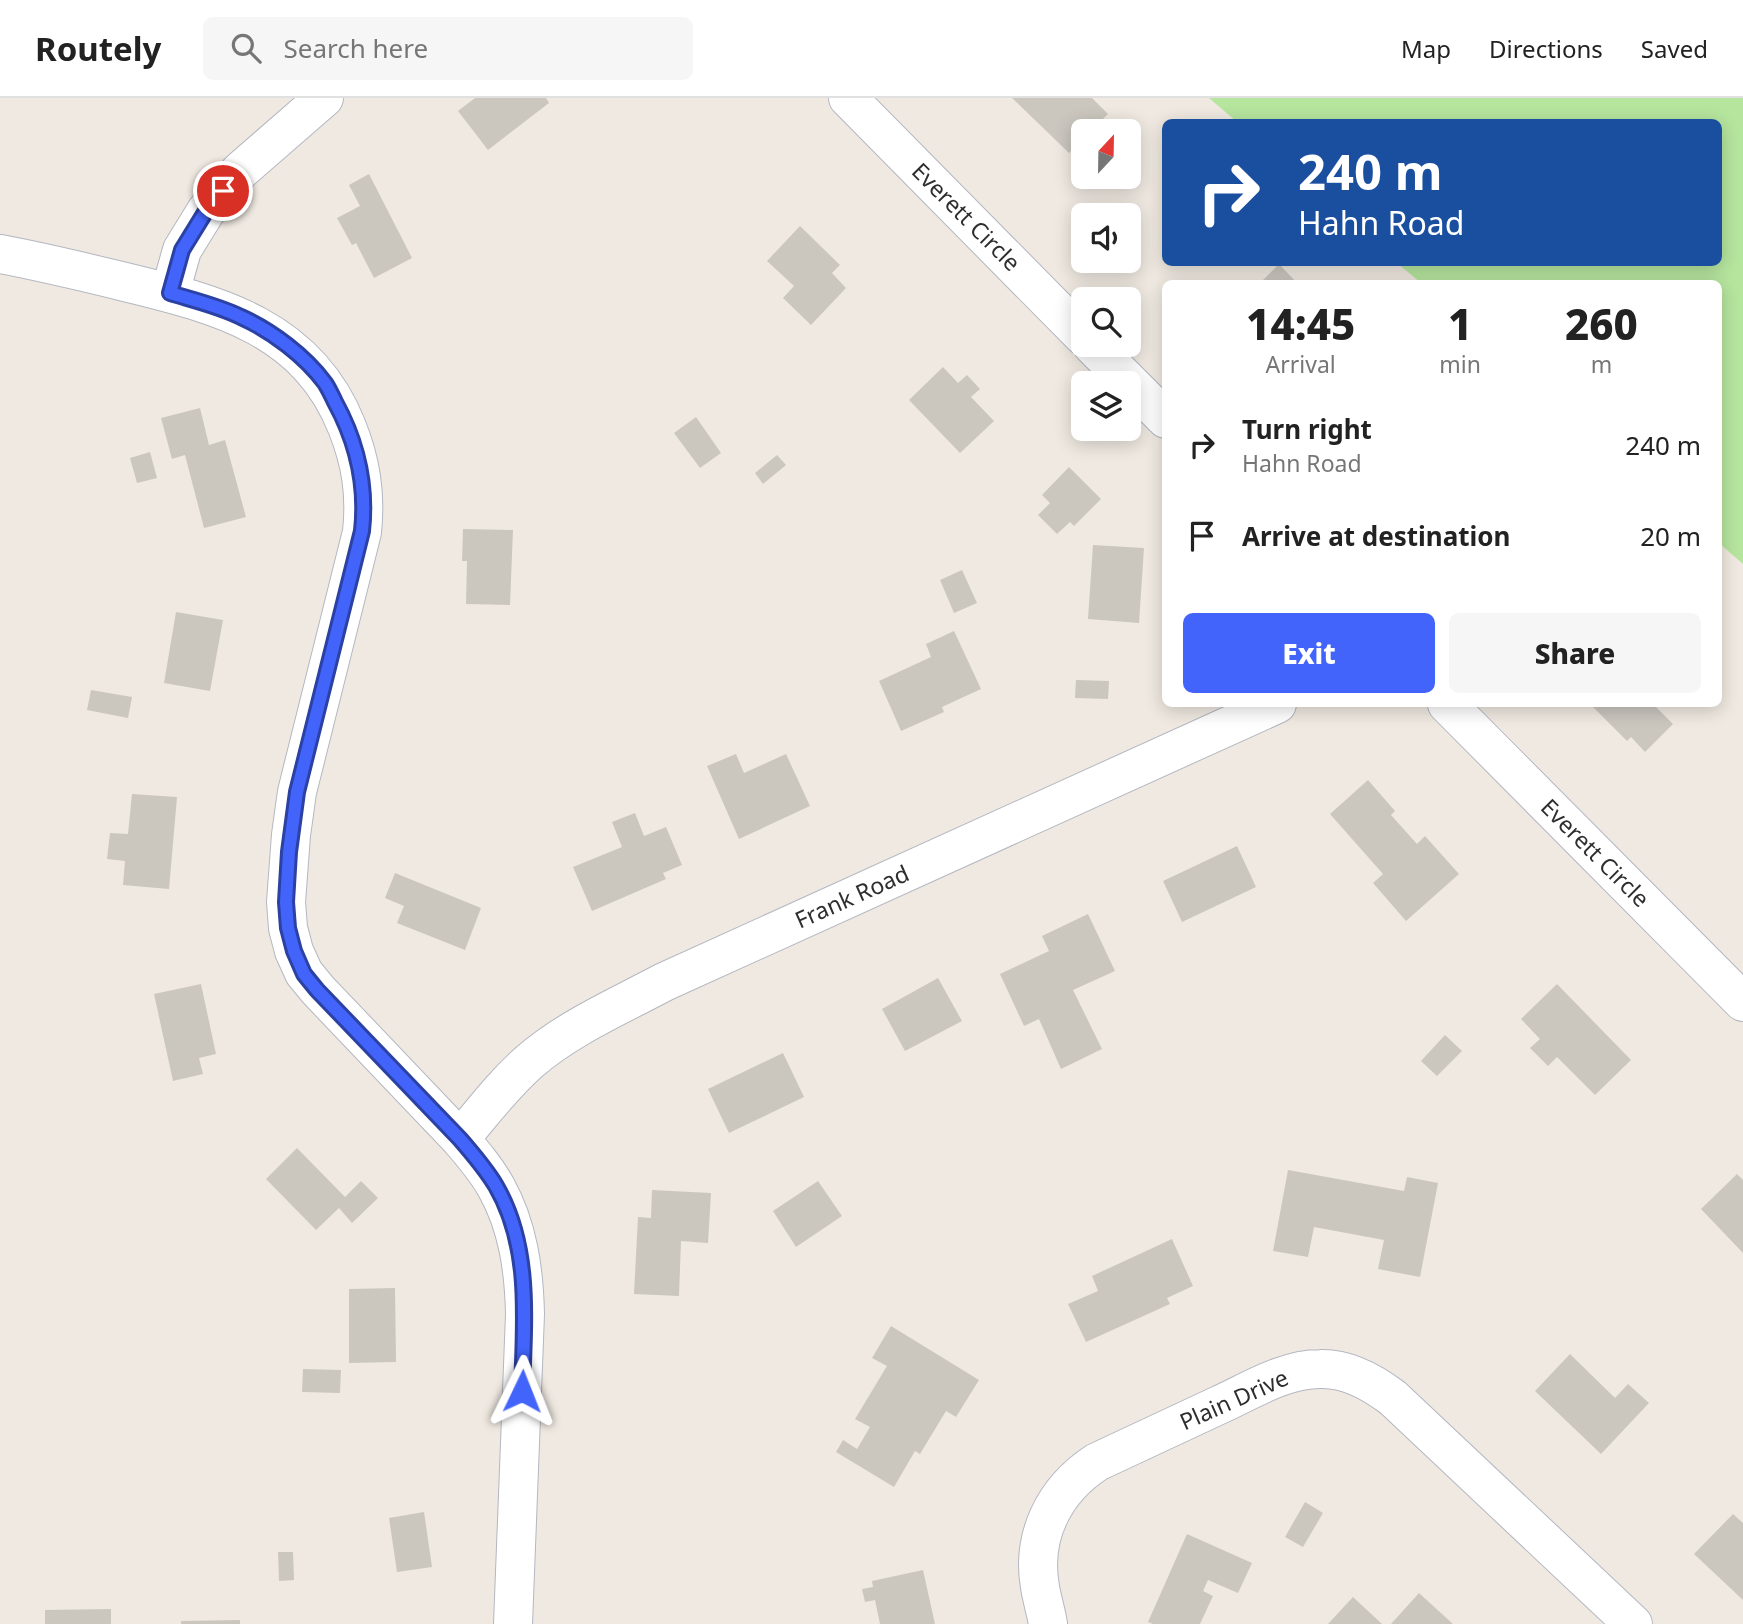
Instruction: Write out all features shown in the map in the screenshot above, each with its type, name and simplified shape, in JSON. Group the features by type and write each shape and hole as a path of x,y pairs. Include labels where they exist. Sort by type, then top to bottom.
{"street":[{"path":"170,293 182,250 206,211 240,171 324,98"},
{"name":"Everett Circle","path":"848,98 1071,323"},
{"path":"0,254 170,293 240,316 272,333 300,356 325,383 343,416 356,449 365,507 362,531 297,792 287,869 288,928 304,974 460,1139 497,1187 509,1214 522,1262 525,1314 513,1624"},
{"path":"1104,357 1162,415"},
{"name":"Frank Road","path":"460,1139 529,1062 560,1039 610,1010 677,976 1270,707"},
{"name":"Everett Circle","path":"1450,707 1743,1002"},
{"name":"Plain Drive","path":"1048,1624 1040,1585 1040,1547 1043,1531 1058,1498 1083,1471 1271,1381 1320,1368 1361,1378 1393,1398 1633,1624"}],"green space":[{"path":"1209,98 1743,98 1743,564 1722,546 1722,280 1417,280 1401,266 1722,266 1722,119 1234,119"}],"building":[{"path":"475,98 546,98 549,103 488,150 458,111"},
{"path":"1012,98 1092,98 1108,114 1103,119 1071,119 1069,153"},
{"path":"369,174 412,258 374,278 356,243 352,245 337,218 360,206 349,185"},
{"path":"800,226 840,265 832,273 846,288 811,325 783,298 794,286 767,261"},
{"path":"1277,266 1281,266 1294,280 1263,280"},
{"path":"943,367 958,383 967,375 980,389 971,397 994,421 960,453 909,400"},
{"path":"200,408 209,445 225,440 246,517 204,528 185,455 172,459 161,418"},
{"path":"696,417 721,453 700,468 674,433"},
{"path":"150,452 157,478 137,483 130,458"},
{"path":"777,455 786,465 763,484 755,473"},
{"path":"1069,467 1101,499 1074,526 1070,522 1057,534 1038,515 1050,503 1042,495"},
{"path":"463,529 513,530 510,605 466,604 467,561 462,561"},
{"path":"1093,545 1144,548 1139,623 1088,619"},
{"path":"962,570 977,603 954,613 940,580"},
{"path":"176,612 223,620 210,691 164,683"},
{"path":"954,631 981,689 942,707 944,712 901,731 879,681 931,657 926,644"},
{"path":"1076,680 1109,681 1108,699 1075,698"},
{"path":"91,690 132,697 128,718 87,710"},
{"path":"1593,707 1656,707 1673,724 1645,752 1631,737 1627,741"},
{"path":"736,754 744,773 786,754 810,806 739,839 707,766"},
{"path":"1368,780 1395,811 1391,815 1417,844 1425,836 1459,874 1406,921 1373,883 1383,874 1330,814"},
{"path":"132,794 177,797 169,889 123,885 125,861 107,859 110,833 128,834"},
{"path":"635,813 644,836 666,827 682,865 663,873 666,879 592,911 573,867 622,847 612,822"},
{"path":"1237,846 1256,887 1182,922 1163,881"},
{"path":"395,873 481,908 465,950 397,923 404,906 385,898"},
{"path":"1088,914 1115,971 1073,990 1102,1049 1061,1069 1039,1019 1024,1026 1000,974 1049,951 1042,936"},
{"path":"938,978 962,1021 905,1051 882,1009"},
{"path":"201,984 216,1054 199,1058 203,1074 173,1081 154,994"},
{"path":"1557,984 1631,1060 1595,1095 1557,1057 1548,1066 1530,1048 1540,1039 1521,1019"},
{"path":"1445,1035 1462,1051 1437,1076 1421,1061"},
{"path":"783,1053 804,1097 729,1133 708,1089"},
{"path":"297,1148 345,1197 361,1181 378,1198 352,1223 339,1208 316,1230 266,1179"},
{"path":"1288,1170 1404,1191 1407,1177 1438,1183 1420,1277 1378,1269 1384,1240 1314,1227 1308,1257 1273,1251"},
{"path":"1737,1174 1743,1180 1743,1253 1701,1209"},
{"path":"818,1181 842,1216 796,1247 773,1211"},
{"path":"652,1190 711,1193 708,1243 681,1241 679,1296 634,1294 638,1217 651,1218"},
{"path":"1172,1239 1193,1286 1167,1298 1170,1304 1086,1342 1068,1304 1098,1291 1092,1276"},
{"path":"395,1288 396,1362 349,1363 349,1289"},
{"path":"891,1326 979,1380 956,1417 946,1411 920,1454 915,1451 894,1487 836,1452 843,1440 857,1449 870,1427 855,1419 887,1366 872,1358"},
{"path":"1570,1354 1615,1398 1628,1384 1649,1403 1601,1454 1535,1391"},
{"path":"303,1369 341,1370 340,1393 302,1392"},
{"path":"1305,1502 1323,1513 1303,1547 1285,1537"},
{"path":"424,1512 432,1567 397,1572 389,1518"},
{"path":"1733,1514 1743,1523 1743,1600 1694,1554"},
{"path":"1187,1534 1252,1563 1238,1593 1208,1580 1203,1591 1213,1596 1200,1624 1148,1622"},
{"path":"278,1552 293,1552 294,1580 279,1581"},
{"path":"923,1570 935,1624 880,1624 875,1600 865,1602 862,1589 873,1587 872,1581"},
{"path":"1419,1593 1453,1624 1391,1624"},
{"path":"1353,1597 1382,1624 1328,1624"},
{"path":"111,1609 111,1624 45,1624 45,1610"},
{"path":"240,1620 240,1624 181,1624 181,1621"}],"route":[{"path":"223,191 206,211 182,250 170,293 240,316 272,333 300,356 325,383 343,416 356,449 363,483 365,507 362,531 297,792 287,869 288,928 304,974 460,1139 497,1187 509,1214 522,1262 525,1314 522,1391"}]}
